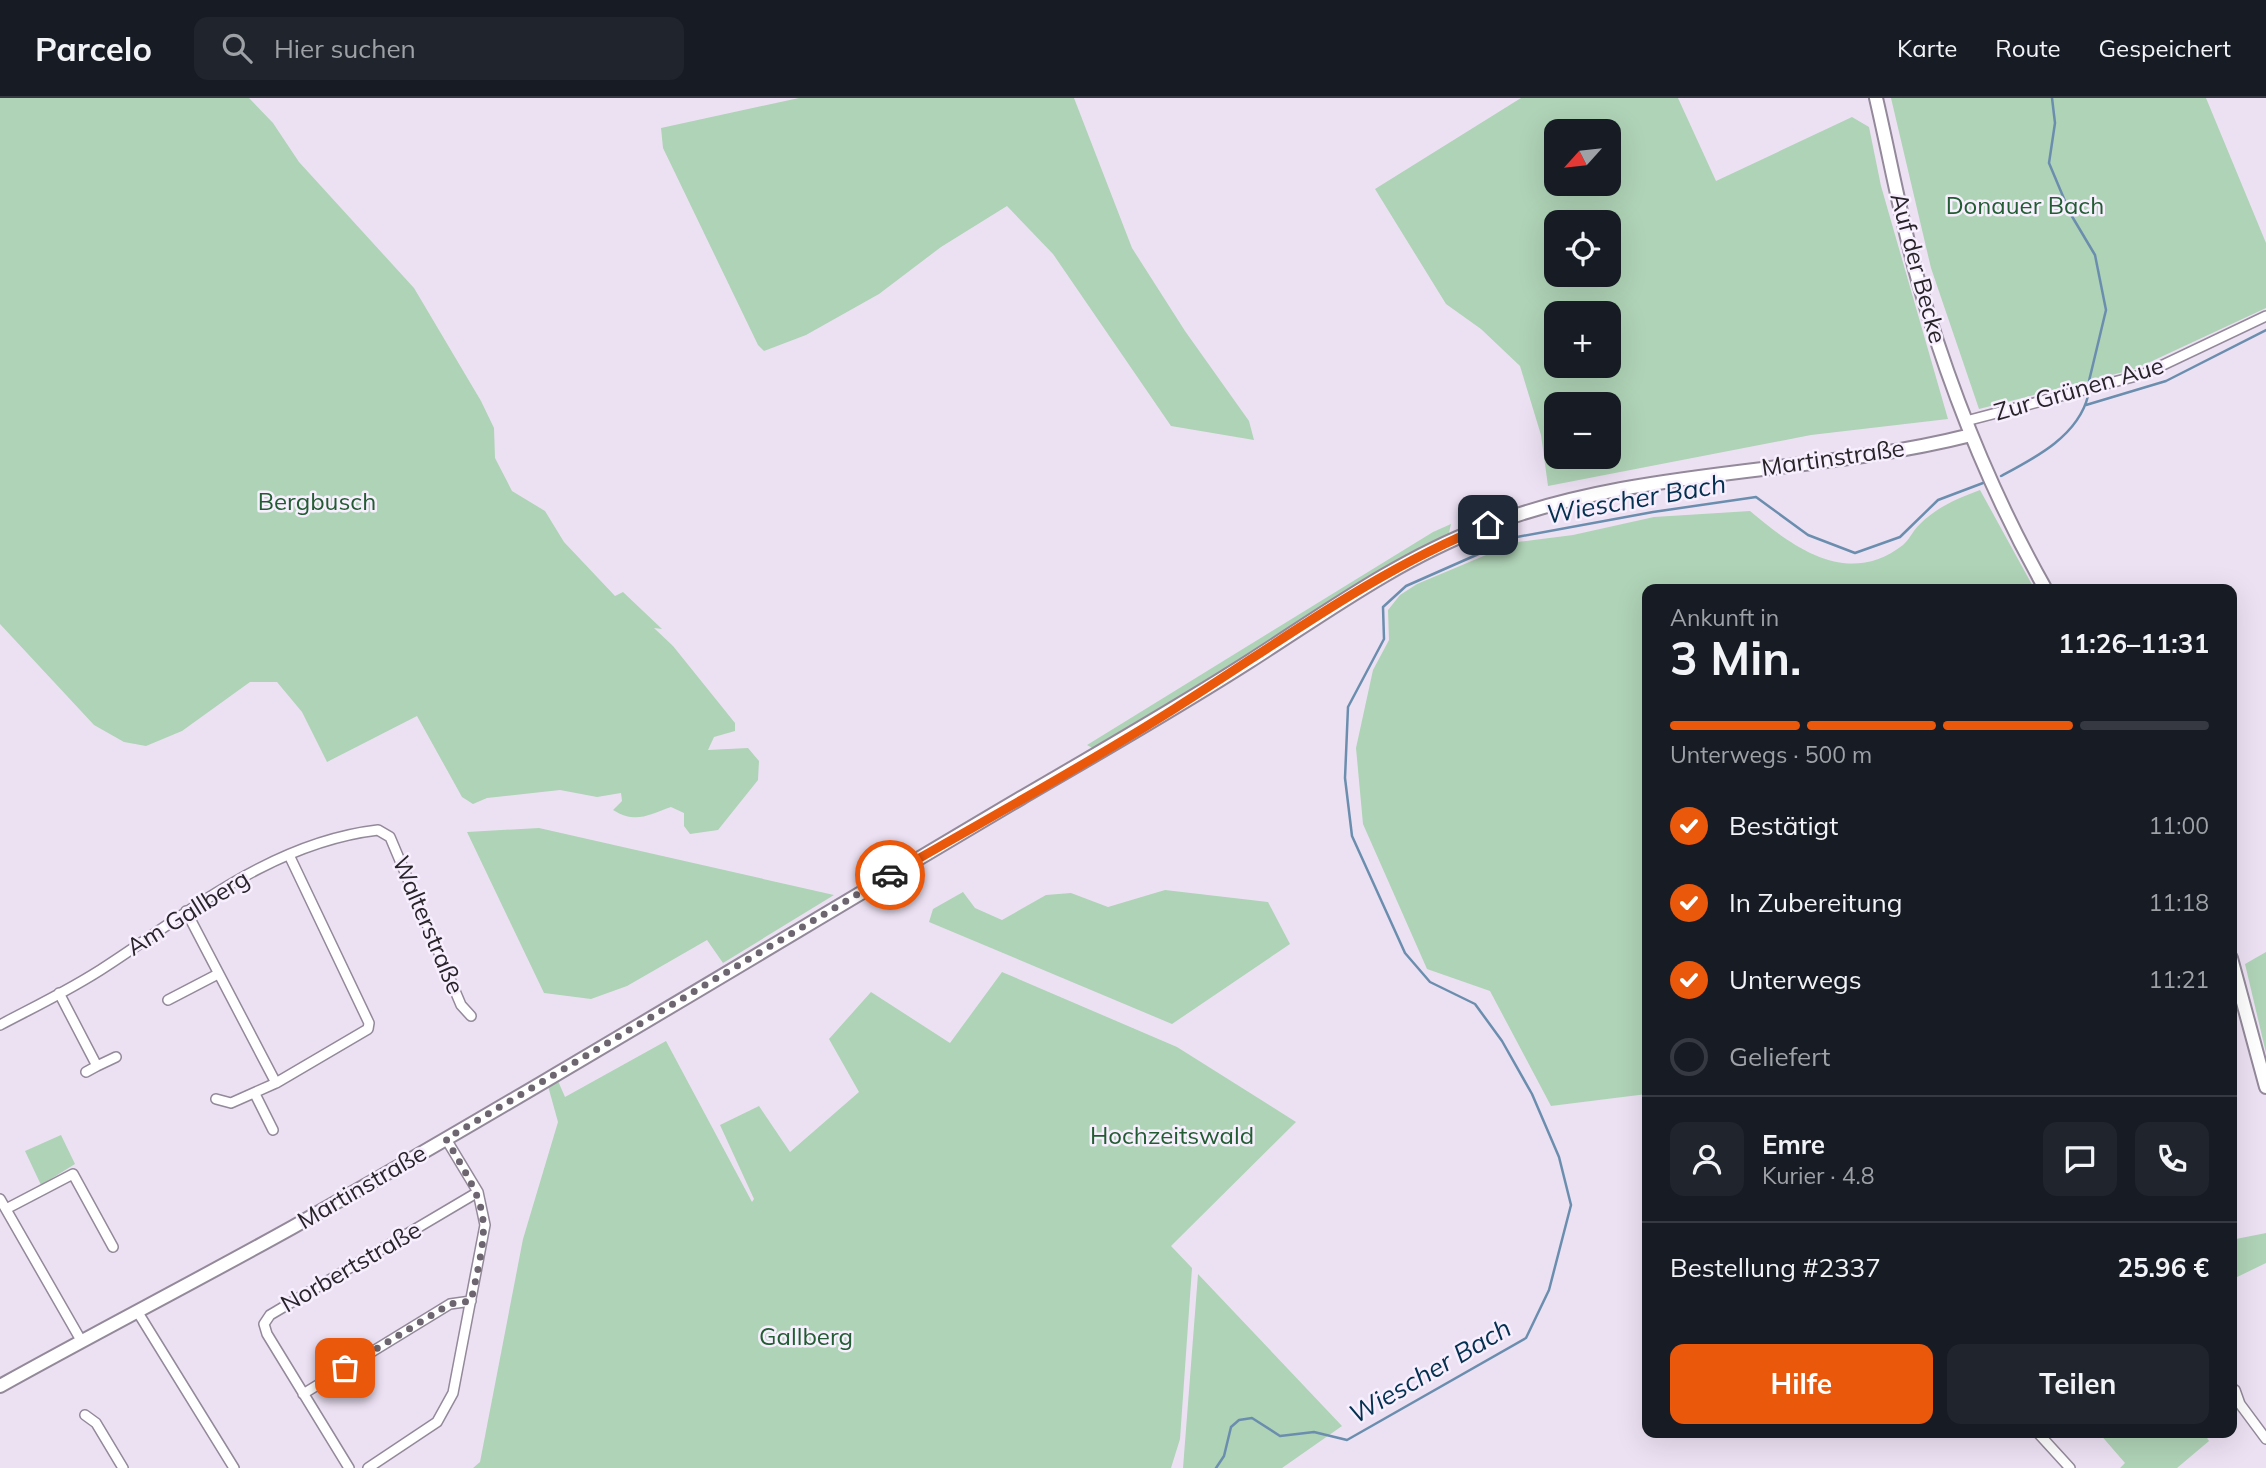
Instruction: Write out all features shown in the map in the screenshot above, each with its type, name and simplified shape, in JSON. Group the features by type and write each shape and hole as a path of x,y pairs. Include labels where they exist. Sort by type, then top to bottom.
{"street":[{"name":"Auf der Becke","path":"1876,98 1918,278 1966,421 2043,584"},
{"name":"Zur Grünen Aue","path":"1966,421 2092,389 2164,367 2266,316"},
{"name":"Martinstraße","path":"0,1387 446,1139 1171,711 1349,596 1449,541 1545,506 1603,494 1711,475 1930,444 1972,435"},
{"name":"Am Gallberg","path":"0,1025 106,966 227,885 289,855 366,832 387,833"},
{"name":"Walterstraße","path":"387,833 461,1005 471,1016"},
{"path":"216,1099 232,1103 255,1094 368,1030 369,1023 289,855"},
{"path":"186,911 276,1083"},
{"path":"168,1000 218,974"},
{"path":"2237,980 2266,1087"},
{"path":"60,993 97,1066"},
{"path":"86,1072 116,1056"},
{"path":"255,1094 273,1129"},
{"path":"368,1468 426,1432 447,1409 485,1225 478,1192 446,1139"},
{"path":"6,1209 72,1174 113,1247"},
{"name":"Norbertstraße","path":"349,1468 267,1334 264,1324 270,1315 478,1192"},
{"path":"0,1199 82,1342"},
{"path":"303,1394 450,1304 471,1301"},
{"path":"137,1311 234,1468"},
{"path":"2237,1395 2266,1440"},
{"path":"85,1415 96,1423 123,1468"},
{"path":"2043,1438 2070,1468"}],"green space":[{"name":"Bergbusch","path":"0,98 249,98 273,123 299,162 414,288 481,401 494,428 495,458 512,491 545,511 564,542 615,596 623,592 662,629 654,628 673,646 735,723 735,731 714,737 708,750 748,748 759,761 758,780 718,830 690,834 684,826 684,813 671,807 642,817 621,814 613,810 622,801 621,793 597,797 560,790 487,798 473,804 462,797 417,716 327,762 302,712 277,682 250,682 182,731 146,746 124,742 94,725 0,624"},
{"path":"799,98 1074,98 1132,248 1185,331 1249,421 1254,440 1171,426 1053,254 1007,206 941,247 879,294 806,335 764,351 758,345 663,148 661,128"},
{"path":"1521,98 1678,98 1716,181 1852,117 1869,127 1881,186 1948,419 1811,435 1548,486 1546,469 1621,469 1621,392 1544,392 1544,457 1541,435 1520,366 1481,329 1446,304 1375,189"},
{"name":"Donauer Bach","path":"1891,98 2206,98 2266,243 2266,308 2135,369 1979,409 1931,268"},
{"path":"1980,490 2032,584 1642,584 1642,1095 1551,1106 1490,991 1427,969 1363,824 1356,748 1373,670 1389,640 1388,610 1400,595 1417,584 1517,542 1573,535 1654,517 1750,511 1785,538 1822,558 1842,563 1862,563 1882,557 1903,545 1934,512"},
{"path":"1451,524 1448,537 1094,749 1087,745 1433,532"},
{"path":"539,828 834,895 723,963 707,940 627,986 591,999 544,993 467,832"},
{"path":"1165,890 1268,902 1290,944 1172,1024 929,922 933,909 963,892 975,908 1002,920 1046,895 1071,893 1108,907"},
{"path":"2266,952 2266,1053 2245,964"},
{"path":"1002,972 1177,1047 1296,1122 1171,1246 1192,1268 1180,1439 1171,1468 473,1468 480,1462 523,1239 558,1122 548,1086 558,1081 565,1097 666,1041 752,1202 754,1199 720,1125 759,1106 790,1152 859,1092 829,1039 871,992 950,1043"},
{"path":"61,1135 75,1164 41,1185 25,1151"},
{"path":"2266,1233 2266,1263 2237,1277 2237,1239"},
{"path":"1198,1274 1342,1426 1282,1468 1183,1468"},
{"path":"2103,1438 2207,1438 2209,1441 2177,1468 2120,1468 2125,1463"}],"waterway":[{"name":"Donauer Bach","path":"2052,98 2055,123 2049,163 2070,213 2095,255 2106,310 2089,381"},
{"path":"2086,405 2166,381 2266,330"},
{"name":"Wiescher Bach","path":"2001,476 2028,462 2065,434 2083,410 2088,396"},
{"name":"Wiescher Bach","path":"1216,1468 1224,1456 1231,1427 1239,1420 1252,1418 1280,1436 1314,1432 1347,1440 1526,1338 1549,1290 1571,1205 1559,1157 1532,1094 1502,1041 1475,1004 1430,982 1405,953 1352,836 1345,778 1348,707 1384,639 1383,607 1406,586 1517,537 1653,512 1756,497 1808,535 1855,553 1900,537 1938,500 1983,483"}],"way so far":[{"path":"345,1368 450,1304 471,1301 482,1249 485,1225 483,1209 478,1192 446,1139 890,875"}],"route":[{"path":"890,875 1171,711 1349,596 1449,541 1488,525"}],"park label":[{"name":"Hochzeitswald","path":"1172,1136"},
{"name":"Gallberg","path":"806,1337"}]}
